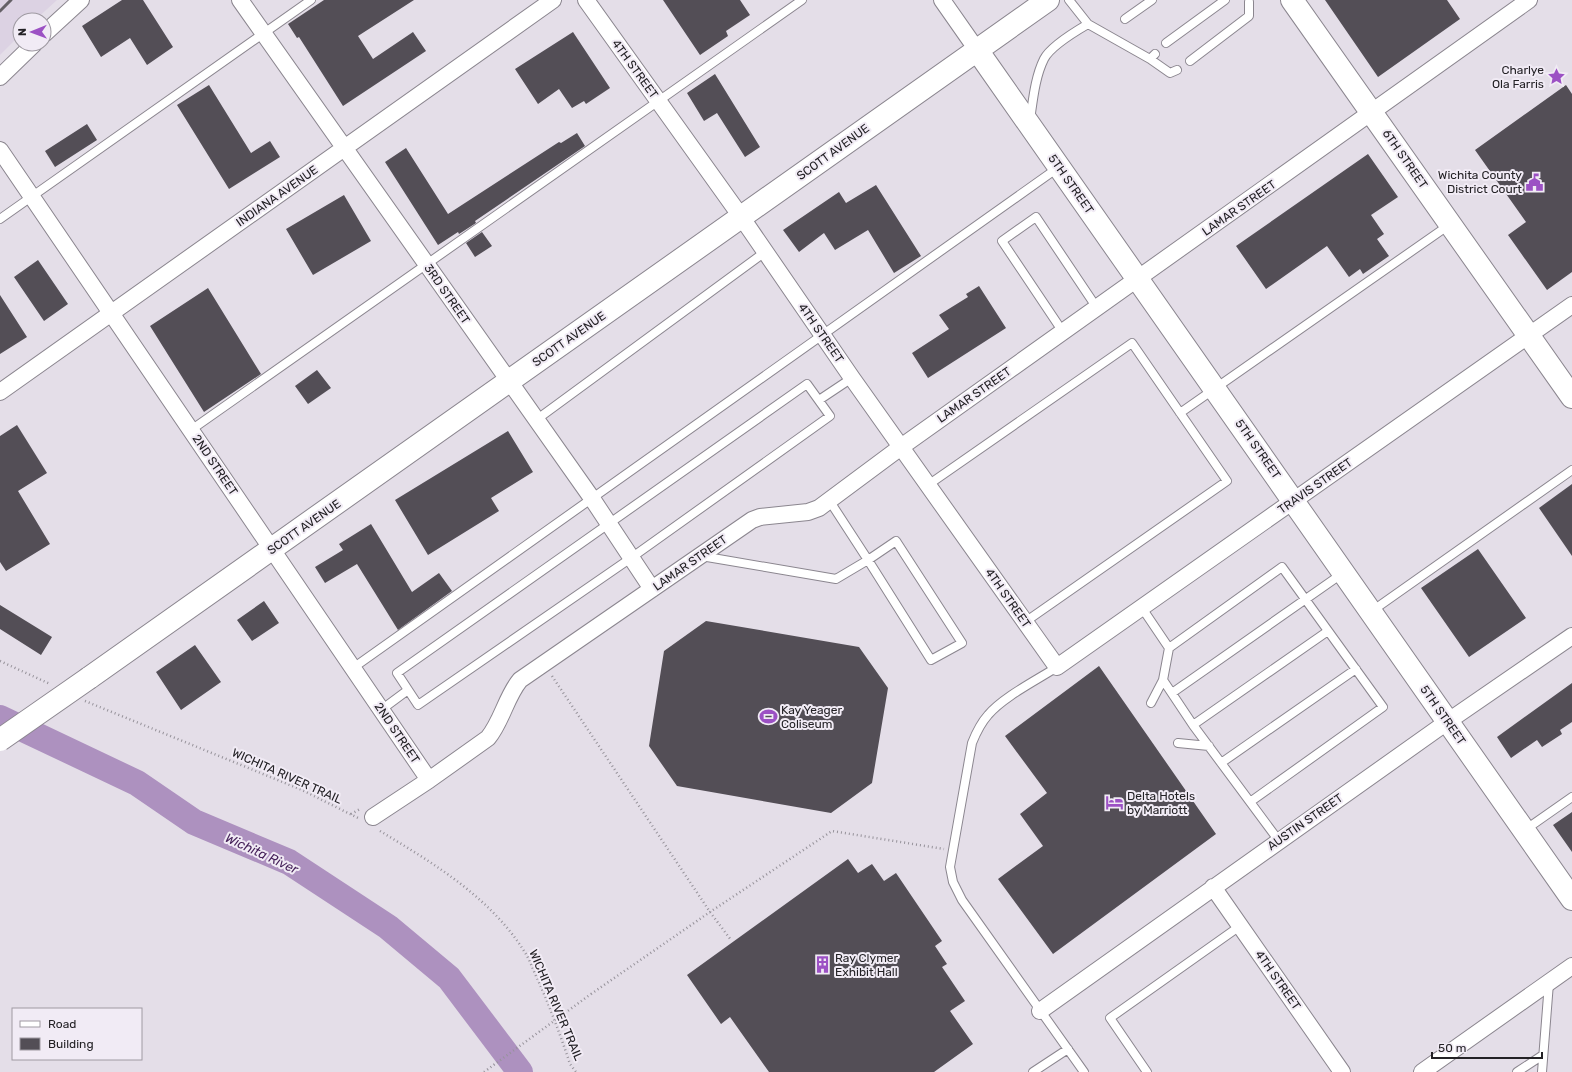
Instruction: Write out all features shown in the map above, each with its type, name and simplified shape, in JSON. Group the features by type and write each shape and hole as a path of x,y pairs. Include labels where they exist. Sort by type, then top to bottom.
{"main road":[{"name":"SCOTT AVENUE","path":"0,740 272,550 508,381 742,218 1048,0"},
{"name":"6TH STREET","path":"1294,1 1528,337 1572,397"},
{"name":"5TH STREET","path":"977,50 1572,899"}],"street":[{"path":"52,27 81,0"},
{"name":"3RD STREET","path":"240,0 591,497 652,589"},
{"name":"INDIANA AVENUE","path":"0,392 553,0"},
{"name":"4TH STREET","path":"586,0 742,218 852,378 1057,667"},
{"name":"5TH STREET","path":"942,0 977,50"},
{"name":"LAMAR STREET","path":"371,822 488,738 495,729 512,689 520,680 752,520 760,517 808,512 819,508 901,447 1138,280 1529,0"},
{"path":"0,77 26,52"},
{"name":"2ND STREET","path":"0,150 112,312 429,780"},
{"name":"TRAVIS STREET","path":"1057,667 1572,305"},
{"name":"AUSTIN STREET","path":"1040,1011 1447,722 1572,636"},
{"name":"4TH STREET","path":"1213,888 1340,1071"},
{"path":"1422,1072 1572,966"}],"lane":[{"path":"0,220 311,0"},
{"path":"191,430 802,0"},
{"path":"1069,0 1088,24 1152,57 1170,73 1177,70"},
{"path":"1125,19 1152,0"},
{"path":"1166,44 1225,0"},
{"path":"1190,61 1249,16 1248,1"},
{"path":"1030,124 1035,89 1044,58 1066,38 1088,24"},
{"path":"1110,36 1116,29"},
{"path":"353,668 591,497 823,336 1059,166"},
{"path":"1064,332 1002,241 1036,217 1097,308"},
{"path":"1180,413 1216,390 1450,224"},
{"path":"536,420 765,252"},
{"path":"928,485 1132,343 1227,481 1026,622"},
{"path":"819,400 852,378"},
{"path":"807,384 819,400 830,416 631,558 418,705 397,673 807,384"},
{"path":"1371,612 1572,470"},
{"path":"700,556 836,579 868,560 896,541 962,643 932,660 868,560 829,500"},
{"path":"1151,703 1163,680 1169,648 1282,567 1383,707 1250,802"},
{"path":"1172,693 1343,572"},
{"path":"1142,608 1169,648"},
{"path":"1193,725 1328,631"},
{"path":"1057,667 1002,702 988,714 979,727 972,743 950,867 953,882 962,900 1084,1072"},
{"path":"1221,763 1356,669"},
{"path":"1163,680 1193,725 1279,841"},
{"path":"381,710 408,690"},
{"path":"1178,743 1209,746"},
{"path":"1524,831 1572,798"},
{"path":"1147,1072 1110,1018 1240,926"},
{"path":"1542,1072 1550,982"},
{"path":"1033,1072 1068,1049"},
{"path":"1517,1072 1543,1055"}],"path":[{"path":"0,661 54,686"},
{"path":"544,664 710,912 731,940"},
{"name":"WICHITA RIVER TRAIL","path":"81,699 302,790 371,822 437,867 477,897 507,929 524,951 546,998 570,1064 576,1072"},
{"path":"484,1072 591,994 710,912 832,831 952,850"}],"shaded area":[{"path":"0,0 57,0 44,12 12,12 12,43 0,55"}],"building":[{"path":"122,0 143,0 173,47 147,65 130,38 101,57 82,26"},
{"path":"324,0 414,0 358,36 373,59 413,32 426,51 343,106 299,37 297,38 288,24"},
{"path":"663,0 740,0 750,15 726,31 728,36 700,55"},
{"path":"1325,0 1447,0 1460,19 1378,77"},
{"path":"573,32 610,88 586,104 584,101 572,108 559,89 538,104 515,69"},
{"path":"715,74 760,147 745,157 717,113 704,121 687,93"},
{"path":"209,85 251,153 270,141 280,157 229,189 177,105"},
{"name":"Wichita County District Court","path":"1566,85 1572,94 1572,272 1547,290 1508,235 1526,222 1475,150"},
{"path":"87,124 97,140 55,167 45,151"},
{"path":"577,133 585,146 475,221 476,223 459,234 458,232 438,245 385,162 406,148 448,214 559,142 561,143"},
{"path":"1368,154 1398,197 1371,215 1384,234 1377,239 1389,256 1363,274 1360,269 1349,277 1327,246 1266,289 1236,246"},
{"path":"876,185 921,256 894,273 868,230 835,250 824,233 799,252 783,230 839,192 846,203"},
{"path":"344,195 371,241 313,275 286,229"},
{"path":"482,232 492,246 475,257 466,243"},
{"path":"38,260 68,304 44,321 14,277"},
{"path":"979,286 1006,328 928,378 912,353 949,329 939,315 968,297 966,294"},
{"path":"208,288 261,374 204,412 150,326"},
{"path":"0,295 27,337 0,354"},
{"path":"317,370 331,388 308,404 295,386"},
{"path":"17,425 47,473 18,491 50,544 6,571 0,562 0,436"},
{"path":"508,431 533,472 491,498 499,511 428,555 395,500"},
{"path":"1572,484 1572,556 1539,508"},
{"path":"371,524 412,592 439,573 452,591 398,630 357,564 325,583 315,567 343,550 339,544"},
{"path":"1478,549 1526,618 1469,657 1421,588"},
{"path":"264,601 279,623 252,641 237,620"},
{"path":"0,605 52,637 41,655 0,629"},
{"name":"Kay Yeager Coliseum","path":"706,621 859,647 888,688 872,783 831,813 677,786 649,746 664,651"},
{"path":"195,645 221,682 181,710 156,672"},
{"name":"Delta Hotels by Marriott","path":"1099,666 1216,834 1053,954 998,879 1043,846 1020,814 1047,793 1005,736"},
{"path":"1572,683 1572,722 1560,730 1562,734 1542,747 1537,740 1511,758 1497,737"},
{"path":"1572,812 1572,852 1553,825"},
{"name":"Ray Clymer Exhibit Hall","path":"848,859 858,873 872,864 884,881 896,873 942,941 935,946 947,964 942,967 965,1001 950,1011 973,1044 934,1072 769,1072 730,1017 721,1024 687,975"}],"waterway":[{"name":"Wichita River","path":"0,718 137,783 194,822 289,862 388,927 449,978 520,1072"}],"railway":[{"path":"0,11 11,0"}],"place":[{"name":"Charlye Ola Farris","path":"1557,77"},
{"name":"Wichita County District Court","path":"1535,182"},
{"name":"Kay Yeager Coliseum","path":"768,717"},
{"name":"Delta Hotels by Marriott","path":"1114,803"},
{"name":"Ray Clymer Exhibit Hall","path":"822,965"}]}
